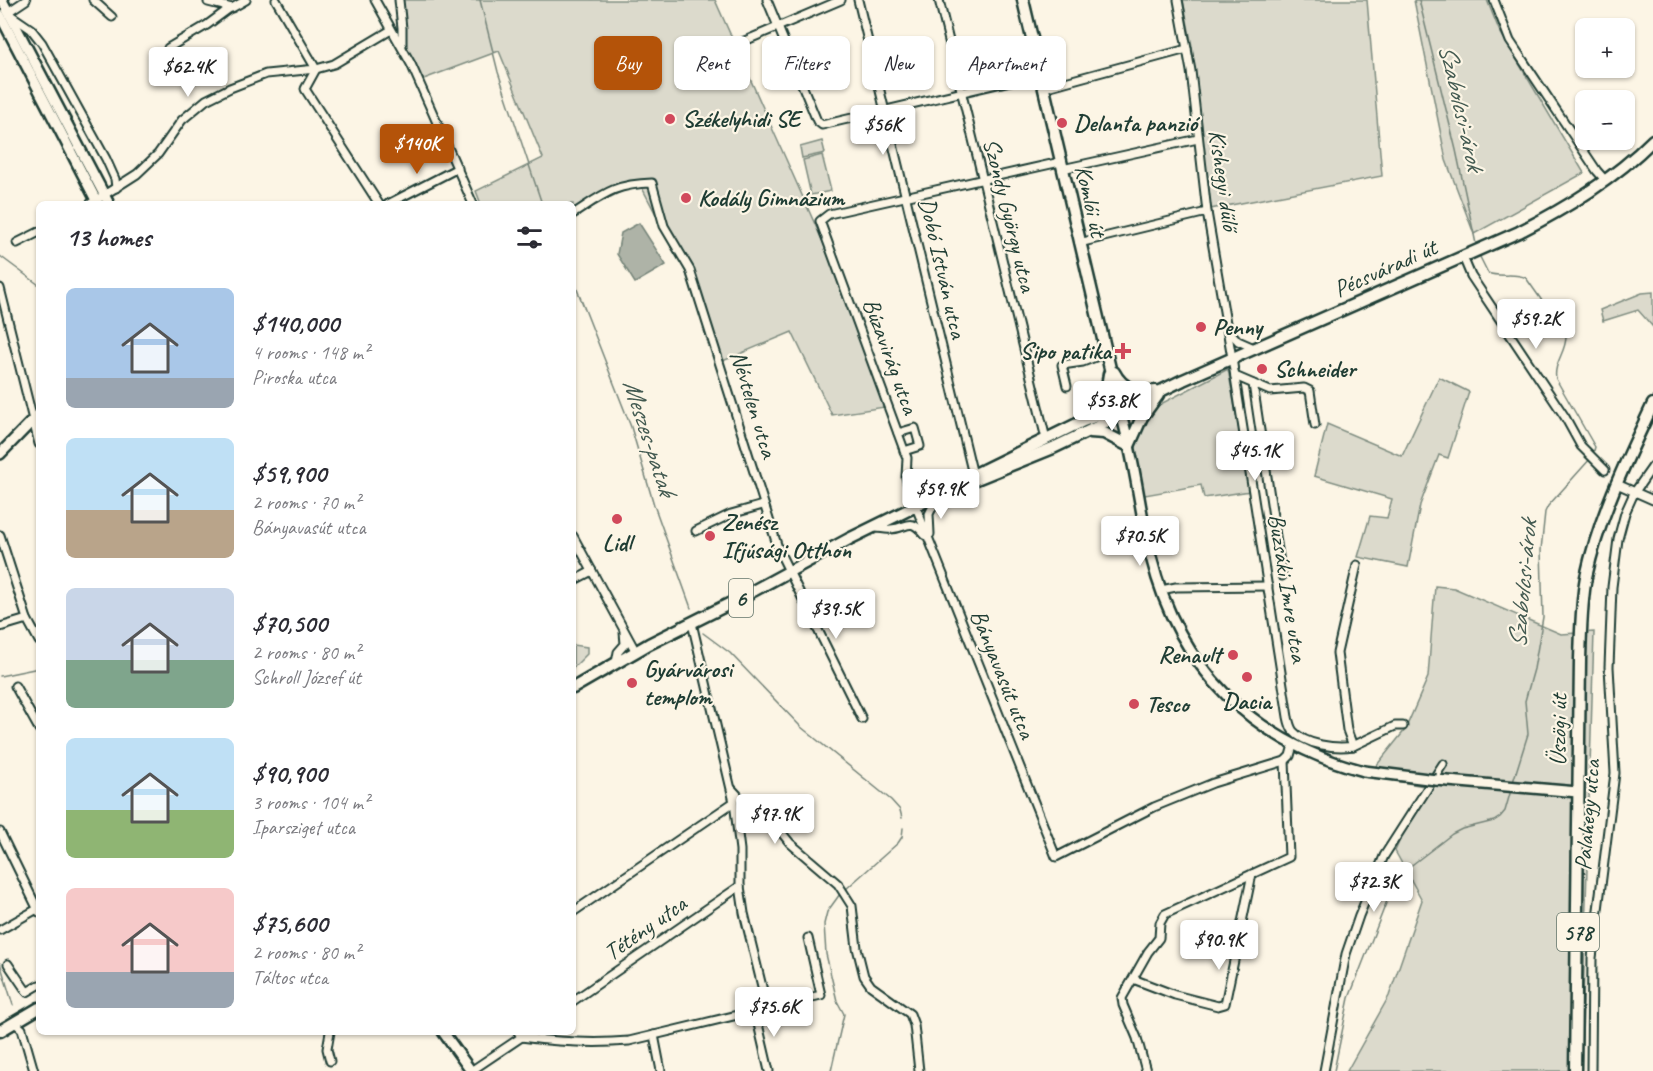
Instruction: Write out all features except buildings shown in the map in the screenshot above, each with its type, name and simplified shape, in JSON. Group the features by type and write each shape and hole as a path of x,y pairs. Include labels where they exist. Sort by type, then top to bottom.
{"main road":[{"path":"2,0 6,14 100,201"},
{"name":"Komlói út","path":"1023,0 1031,36"},
{"name":"Komlói út","path":"1044,90 1120,411"},
{"name":"Pécsváradi út","path":"1120,411 1254,348 1519,232 1563,209 1606,181 1653,140"},
{"path":"1110,365 1125,387 1140,391 1162,391"},
{"path":"1083,421 1098,410 1105,399 1110,365"},
{"path":"1129,446 1142,417 1162,391"},
{"name":"Üszögi út","path":"1575,1071 1580,660 1584,592 1597,540 1617,484 1653,404"},
{"name":"6","path":"959,486 973,475 1083,421 1110,411 1120,411"},
{"path":"1120,411 1146,536 1161,590 1182,638 1210,678 1245,713 1273,734 1293,745 1336,764 1364,771 1511,788 1578,792"},
{"name":"6","path":"576,686 636,652 873,527 959,486 1085,433 1112,419 1120,411"},
{"path":"0,454 36,417"},
{"path":"1085,433 1104,433 1129,446"},
{"path":"0,1031 36,1010"},
{"path":"445,1035 471,1071"}],"street":[{"path":"26,0 6,14 31,29 42,43 106,159 115,179 116,188"},
{"path":"93,0 112,17"},
{"path":"168,48 246,0"},
{"path":"276,0 316,69"},
{"path":"375,0 402,47 472,201"},
{"path":"399,0 402,47"},
{"path":"767,0 817,121 822,125 973,90"},
{"path":"750,39 841,0"},
{"name":"Dobó István utca","path":"858,0 973,475"},
{"name":"Szondy György utca","path":"939,0 1046,439"},
{"name":"Kishegyi dűlő","path":"1178,0 1187,49 1208,212 1232,358"},
{"path":"1494,0 1510,41 1606,181"},
{"path":"208,2 230,8"},
{"path":"101,201 138,174 158,154 182,120 206,100 230,87 266,74 316,69 334,64 391,30"},
{"path":"1066,81 1187,49"},
{"path":"316,69 305,89 377,201"},
{"path":"906,197 982,180 1198,139"},
{"path":"394,201 458,168"},
{"name":"Névtelen utca","path":"576,212 609,190 627,184 652,183 664,226 690,270 758,481 778,551 862,719"},
{"name":"Búzavirág utca","path":"906,197 829,214 820,221 907,458 906,477 916,506"},
{"path":"1079,243 1208,212"},
{"path":"17,243 36,234"},
{"path":"1463,256 1471,276 1565,417 1581,446 1605,470"},
{"path":"0,288 36,417"},
{"path":"1227,329 1238,340 1254,348"},
{"path":"1067,386 1062,364 1083,362 1106,353"},
{"name":"Buzsáki Imre utca","path":"1232,358 1291,729 1305,739 1335,746 1353,746"},
{"path":"1235,376 1270,390 1304,388 1310,391 1315,424"},
{"path":"1253,384 1282,576"},
{"path":"898,433 915,428 920,446 904,451"},
{"name":"Palahegy utca","path":"1591,1071 1592,958 1615,773 1609,668 1612,587 1618,539 1625,513 1634,493 1653,466"},
{"path":"1617,484 1653,500"},
{"path":"931,542 929,514 938,496"},
{"path":"696,531 731,514 763,505"},
{"name":"Bányavasút utca","path":"916,506 1056,857 1154,807 1213,783 1285,761"},
{"path":"873,527 891,529 911,524 916,526 931,542"},
{"path":"0,535 27,619 36,636"},
{"path":"576,542 636,652"},
{"path":"1357,565 1337,653 1347,730 1353,746 1389,728 1403,726"},
{"path":"576,579 592,571"},
{"path":"1161,590 1176,587 1268,586"},
{"path":"0,627 27,619"},
{"path":"692,623 734,802 744,913 767,1007"},
{"path":"616,663 618,652 625,644 623,627"},
{"path":"15,686 36,724"},
{"path":"1146,1071 1137,1038 1122,1000 1148,952 1160,938 1159,926 1162,916 1290,857 1285,761 1290,756 1293,745"},
{"path":"1324,1071 1344,965 1359,916 1384,856 1443,764"},
{"path":"730,788 743,801 777,826 790,843 840,887 852,906 856,948 864,976 871,986 910,1014 914,1025 919,1071"},
{"path":"576,910 734,802"},
{"path":"0,832 36,906"},
{"path":"1133,979 1175,995 1218,1006 1225,1004 1252,874"},
{"name":"Tétény utca","path":"576,999 740,886"},
{"path":"0,930 36,911"},
{"path":"471,1071 519,1035 551,1041 609,1042 654,1035 821,995 808,938"},
{"path":"8,964 27,992 36,987"},
{"path":"755,1011 769,1071"},
{"path":"20,1020 34,1071"},
{"path":"329,1035 327,1049 330,1061"},
{"path":"654,1035 661,1071"}],"shaded area":[{"path":"400,0 715,0 731,36 674,36 674,90 750,90 750,79 826,249 885,407 832,415 792,332 718,363 685,270 639,182 576,215 576,201 480,201 476,191 543,158 499,51 421,80 407,48"},
{"path":"1183,0 1367,0 1382,176 1210,209 1192,46"},
{"path":"1414,0 1487,0 1499,30 1584,173 1474,234 1446,160"},
{"path":"822,141 825,153 802,158 800,147"},
{"path":"822,155 831,191 811,195 803,160"},
{"path":"639,223 666,265 635,283 617,254 621,233"},
{"path":"1653,292 1653,327 1638,310 1603,321 1600,310 1642,293"},
{"path":"1228,369 1250,491 1204,498 1201,485 1134,497 1125,447 1136,442 1151,409"},
{"path":"1439,377 1469,392 1448,458 1439,455 1420,505 1408,567 1358,557 1370,516 1387,518 1392,499 1314,476 1327,424 1402,456"},
{"path":"1435,586 1454,588 1561,634 1594,632 1581,1071 1347,1071 1389,996 1422,900 1395,851 1424,786 1368,776 1405,730 1428,677"},
{"path":"576,645 587,647 587,654 576,665"}],"waterway":[{"name":"Meszes-patak","path":"480,0 498,72 541,201"},
{"name":"Szabolcsi-árok","path":"1419,0 1456,150 1476,244"},
{"name":"Szabolcsi-árok","path":"1479,255 1488,273 1517,275 1526,278 1566,335 1556,368 1556,379 1595,447 1593,454"},
{"path":"0,256 36,283"},
{"name":"Meszes-patak","path":"576,287 631,427 654,505 691,608"},
{"name":"Szabolcsi-árok","path":"1513,782 1528,734 1525,701 1534,669 1543,617 1541,550 1545,512 1591,458"},
{"name":"Meszes-patak","path":"703,633 730,653 801,727 891,800 900,810 902,818"},
{"path":"0,676 36,669"},
{"name":"Szabolcsi-árok","path":"1334,1071 1349,998 1392,888 1400,874 1452,834 1500,817 1505,811 1511,790"},
{"name":"Meszes-patak","path":"846,889 898,843 902,837 903,828"},
{"name":"Meszes-patak","path":"831,1071 844,1014 837,1001 826,954 824,924 827,912 840,894"},
{"path":"0,963 13,1005"}],"place":[{"name":"Székelyhidi SE","path":"670,119"},
{"name":"Delanta panzió","path":"1062,123"},
{"name":"Kodály Gimnázium","path":"686,198"},
{"name":"Penny","path":"1201,327"},
{"name":"Sipo patika","path":"1123,351"},
{"name":"Schneider","path":"1262,369"},
{"name":"Lidl","path":"617,519"},
{"name":"Zenész Ifjúsági Otthon","path":"710,536"},
{"name":"Renault","path":"1233,655"},
{"name":"Dacia","path":"1247,677"},
{"name":"Gyárvárosi templom","path":"632,683"},
{"name":"Tesco","path":"1134,704"}]}
